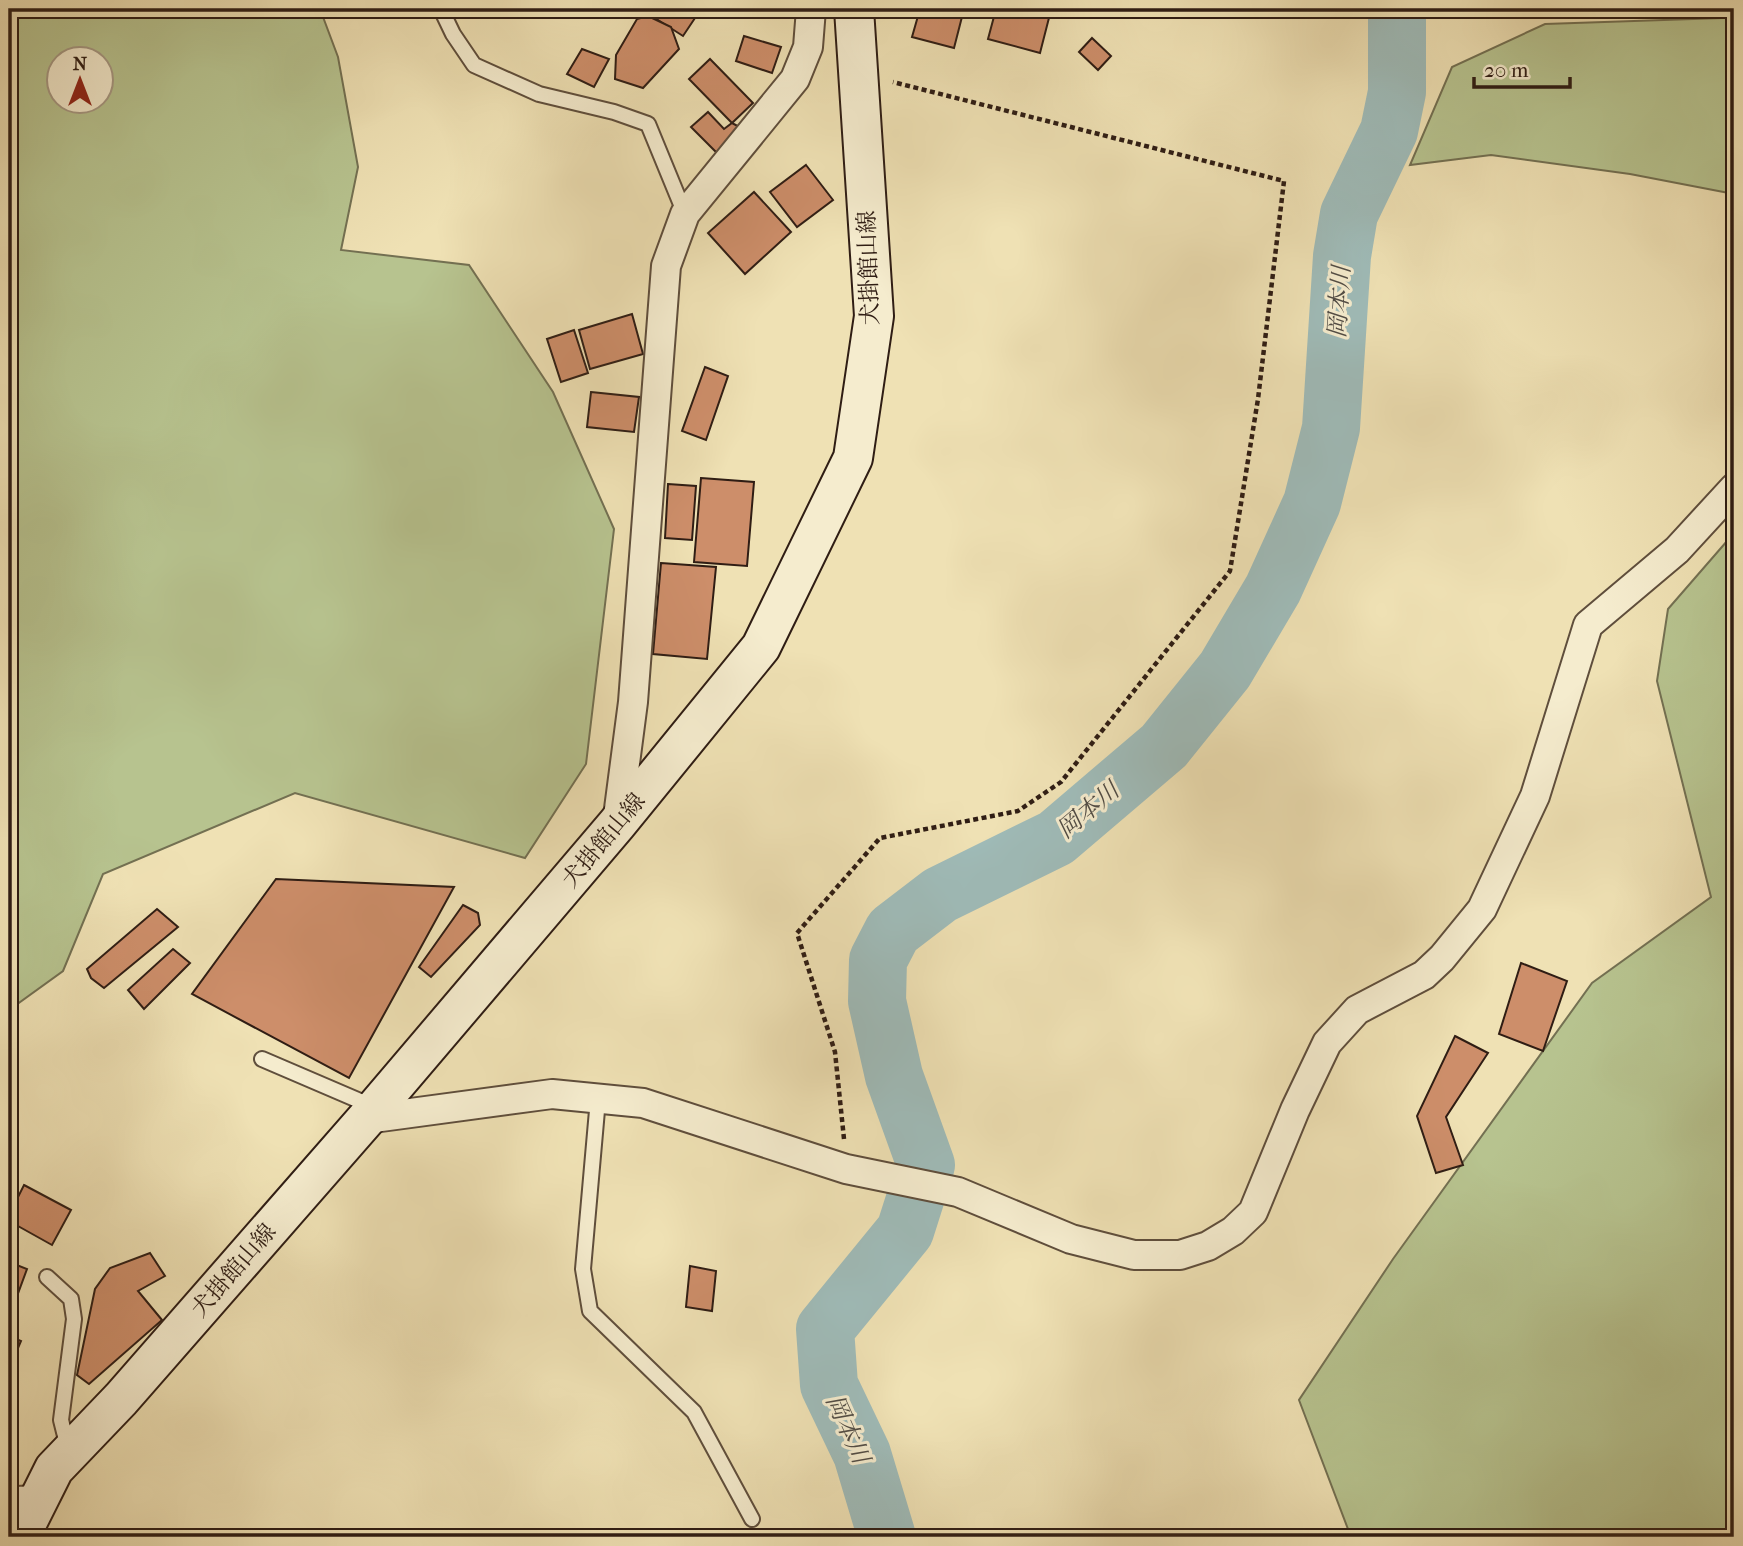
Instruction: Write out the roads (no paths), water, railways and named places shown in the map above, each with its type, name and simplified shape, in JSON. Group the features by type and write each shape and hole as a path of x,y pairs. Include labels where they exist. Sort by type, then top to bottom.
{"main road":[{"name":"犬掛館山線","path":"20,1537 25,1497 121,1399 371,1113 617,824 761,647 853,458 873,316 854,9"}],"street":[{"path":"617,824 634,702 666,267 685,214 795,79 808,47 811,9"},
{"path":"371,1113 552,1094 643,1103 846,1169 958,1192 1071,1239 1134,1255 1181,1255 1208,1246 1233,1231 1254,1212 1295,1110 1327,1043 1357,1010 1424,975 1442,958 1482,909 1535,796 1588,625 1677,550 1734,488"}],"lane":[{"path":"441,9 453,34 474,65 539,94 614,112 648,124 685,214"},
{"path":"262,1059 371,1113"},
{"path":"598,1099 583,1269 590,1311 694,1412 752,1519"},
{"path":"47,1277 71,1299 74,1319 61,1420 69,1453"}],"waterway":[{"name":"岡本川","path":"887,1537 862,1454 829,1385 825,1329 905,1231 926,1165 894,1076 877,1001 878,960 893,931 940,895 1056,838 1164,746 1225,670 1273,589 1312,503 1331,428 1342,256 1349,214 1389,131 1397,92 1397,9"}]}
